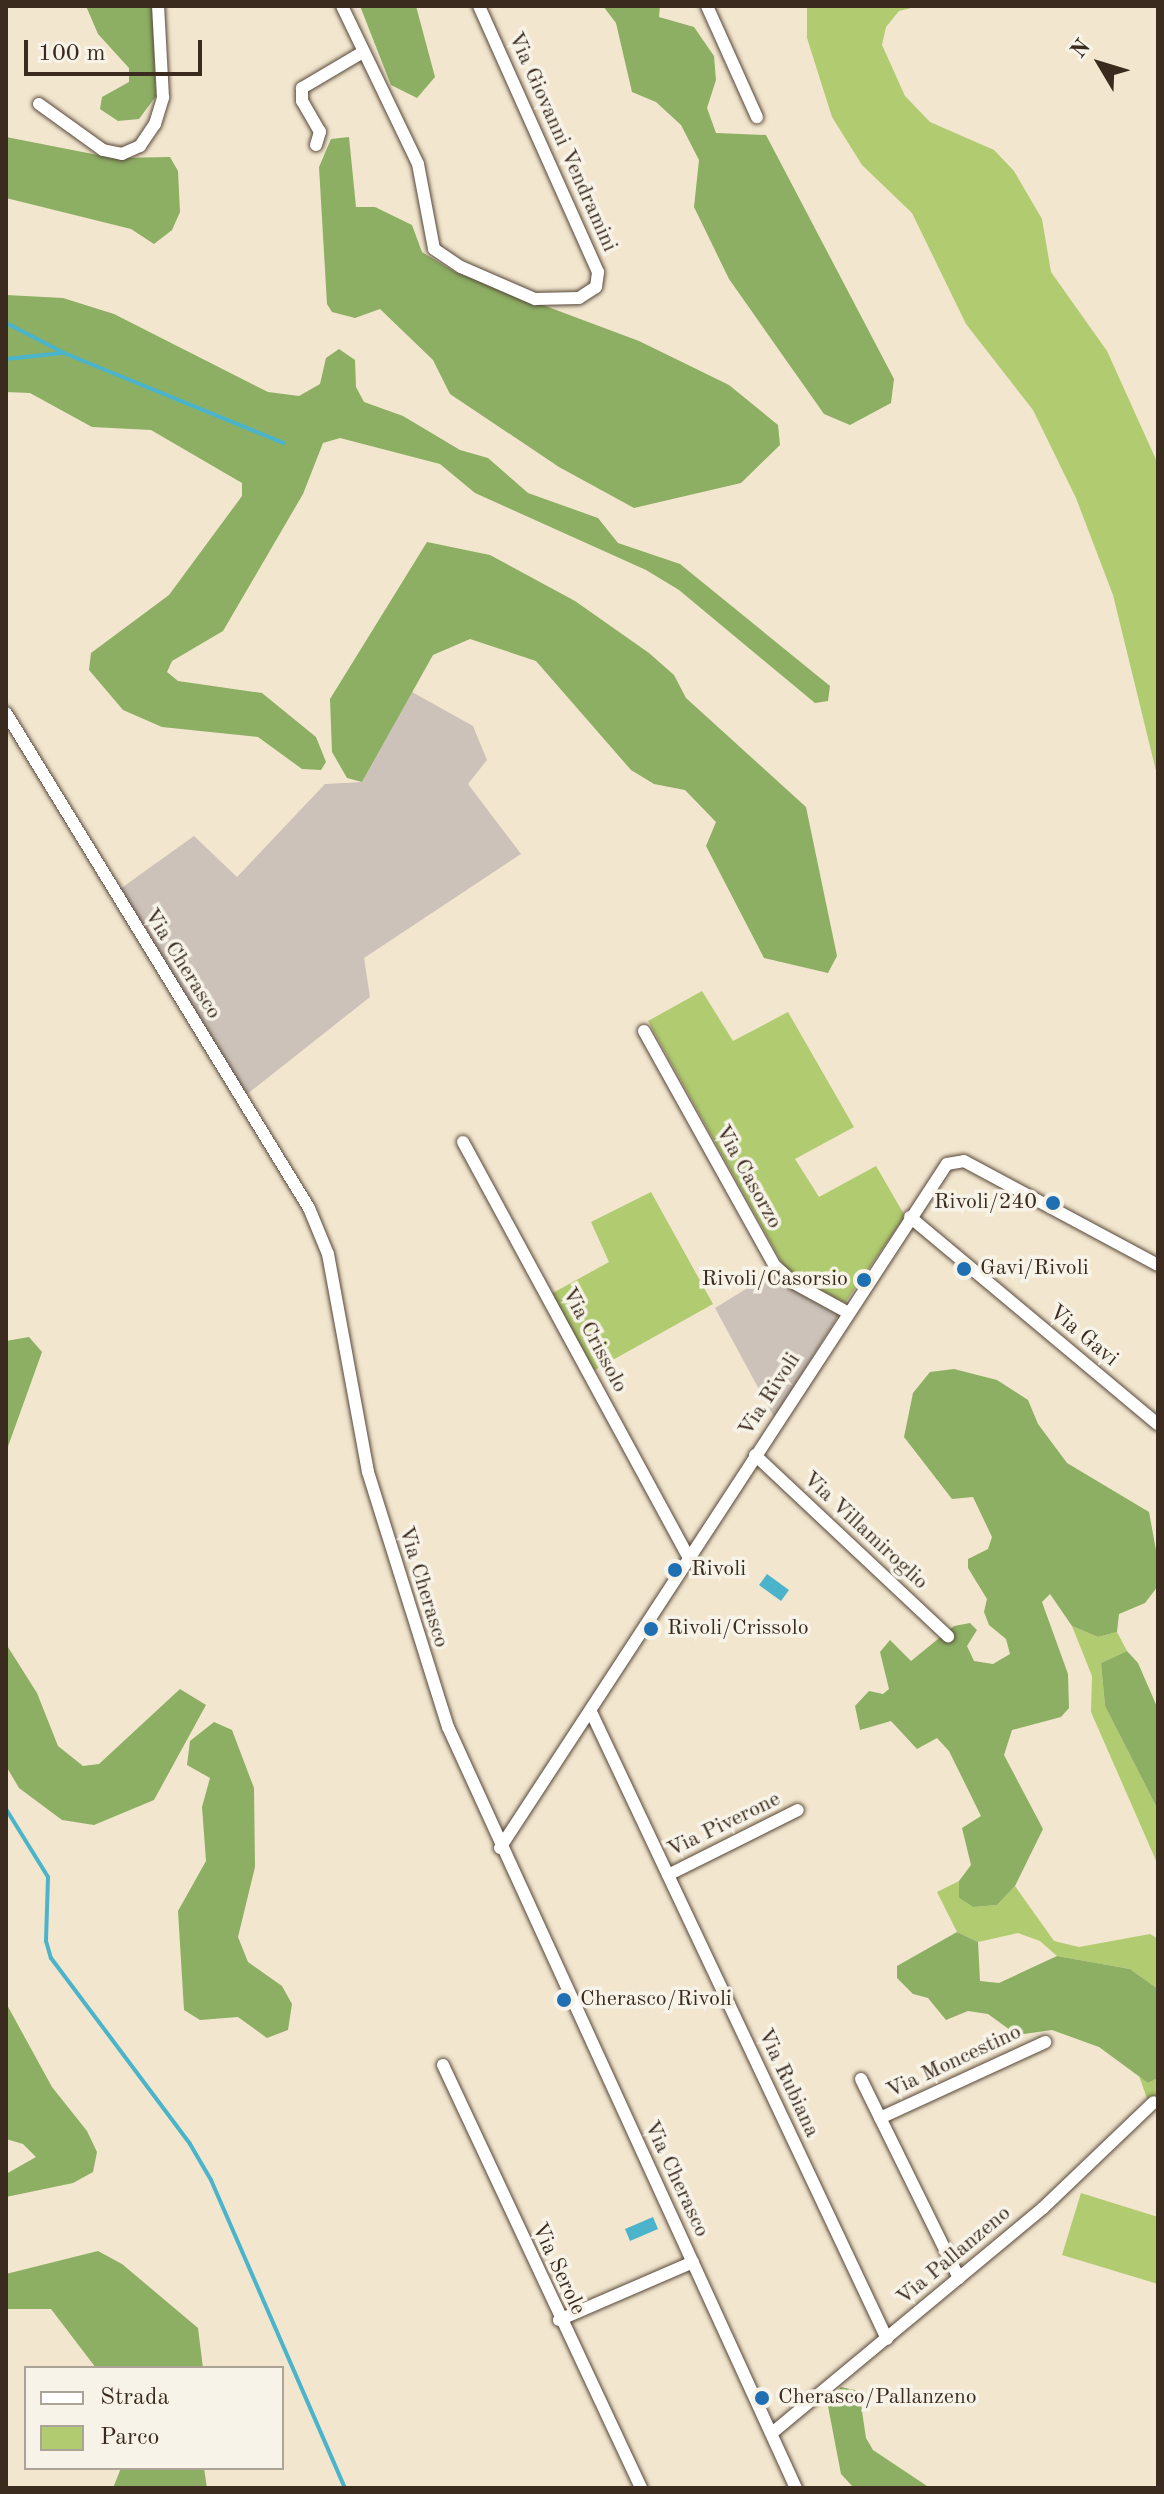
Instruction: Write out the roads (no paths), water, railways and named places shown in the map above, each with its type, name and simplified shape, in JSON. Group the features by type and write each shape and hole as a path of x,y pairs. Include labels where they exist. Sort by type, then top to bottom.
{"street":[{"path":"39,104 96,148 122,154 140,146 155,124 163,97 158,6"},
{"name":"Via Giovanni Vendramini","path":"342,6 423,177 434,249 461,267 535,299 569,301 587,295 598,283 598,272 479,6"},
{"path":"707,6 757,117"},
{"path":"316,145 320,132 301,99 302,88 363,52"},
{"name":"Via Cherasco","path":"6,713 309,1208 328,1254 368,1472 412,1623 448,1727 500,1848 796,2488"},
{"name":"Via Casorzo","path":"644,1031 774,1265 794,1283 847,1312"},
{"name":"Via Crissolo","path":"463,1142 689,1558"},
{"name":"Via Rivoli","path":"500,1848 592,1714 847,1312 947,1164 960,1160 1158,1265"},
{"name":"Via Gavi","path":"910,1217 1158,1424"},
{"name":"Via Villamiroglio","path":"755,1455 948,1636"},
{"name":"Via Rubiana","path":"592,1714 887,2339"},
{"name":"Via Piverone","path":"668,1875 798,1810"},
{"name":"Via Moncestino","path":"880,2118 1045,2042"},
{"name":"Via Serole","path":"443,2065 559,2320 641,2488"},
{"path":"861,2079 959,2278"},
{"name":"Via Pallanzeno","path":"772,2433 1050,2201 1154,2102"},
{"path":"559,2320 693,2262"}],"water":[{"path":"767,1574 789,1590 781,1601 759,1585"},
{"path":"653,2217 658,2229 630,2241 625,2229"}],"waterway":[{"path":"6,323 64,353 283,443"},
{"path":"6,359 63,353"},
{"path":"6,1809 48,1877 46,1941 51,1958 190,2144 211,2180 345,2488"}],"place":[{"name":"Rivoli/240","path":"1053,1203"},
{"name":"Gavi/Rivoli","path":"964,1269"},
{"name":"Rivoli/Casorsio","path":"864,1280"},
{"name":"Rivoli","path":"675,1570"},
{"name":"Rivoli/Crissolo","path":"651,1629"},
{"name":"Cherasco/Rivoli","path":"564,2000"},
{"name":"Cherasco/Pallanzeno","path":"762,2398"}]}
